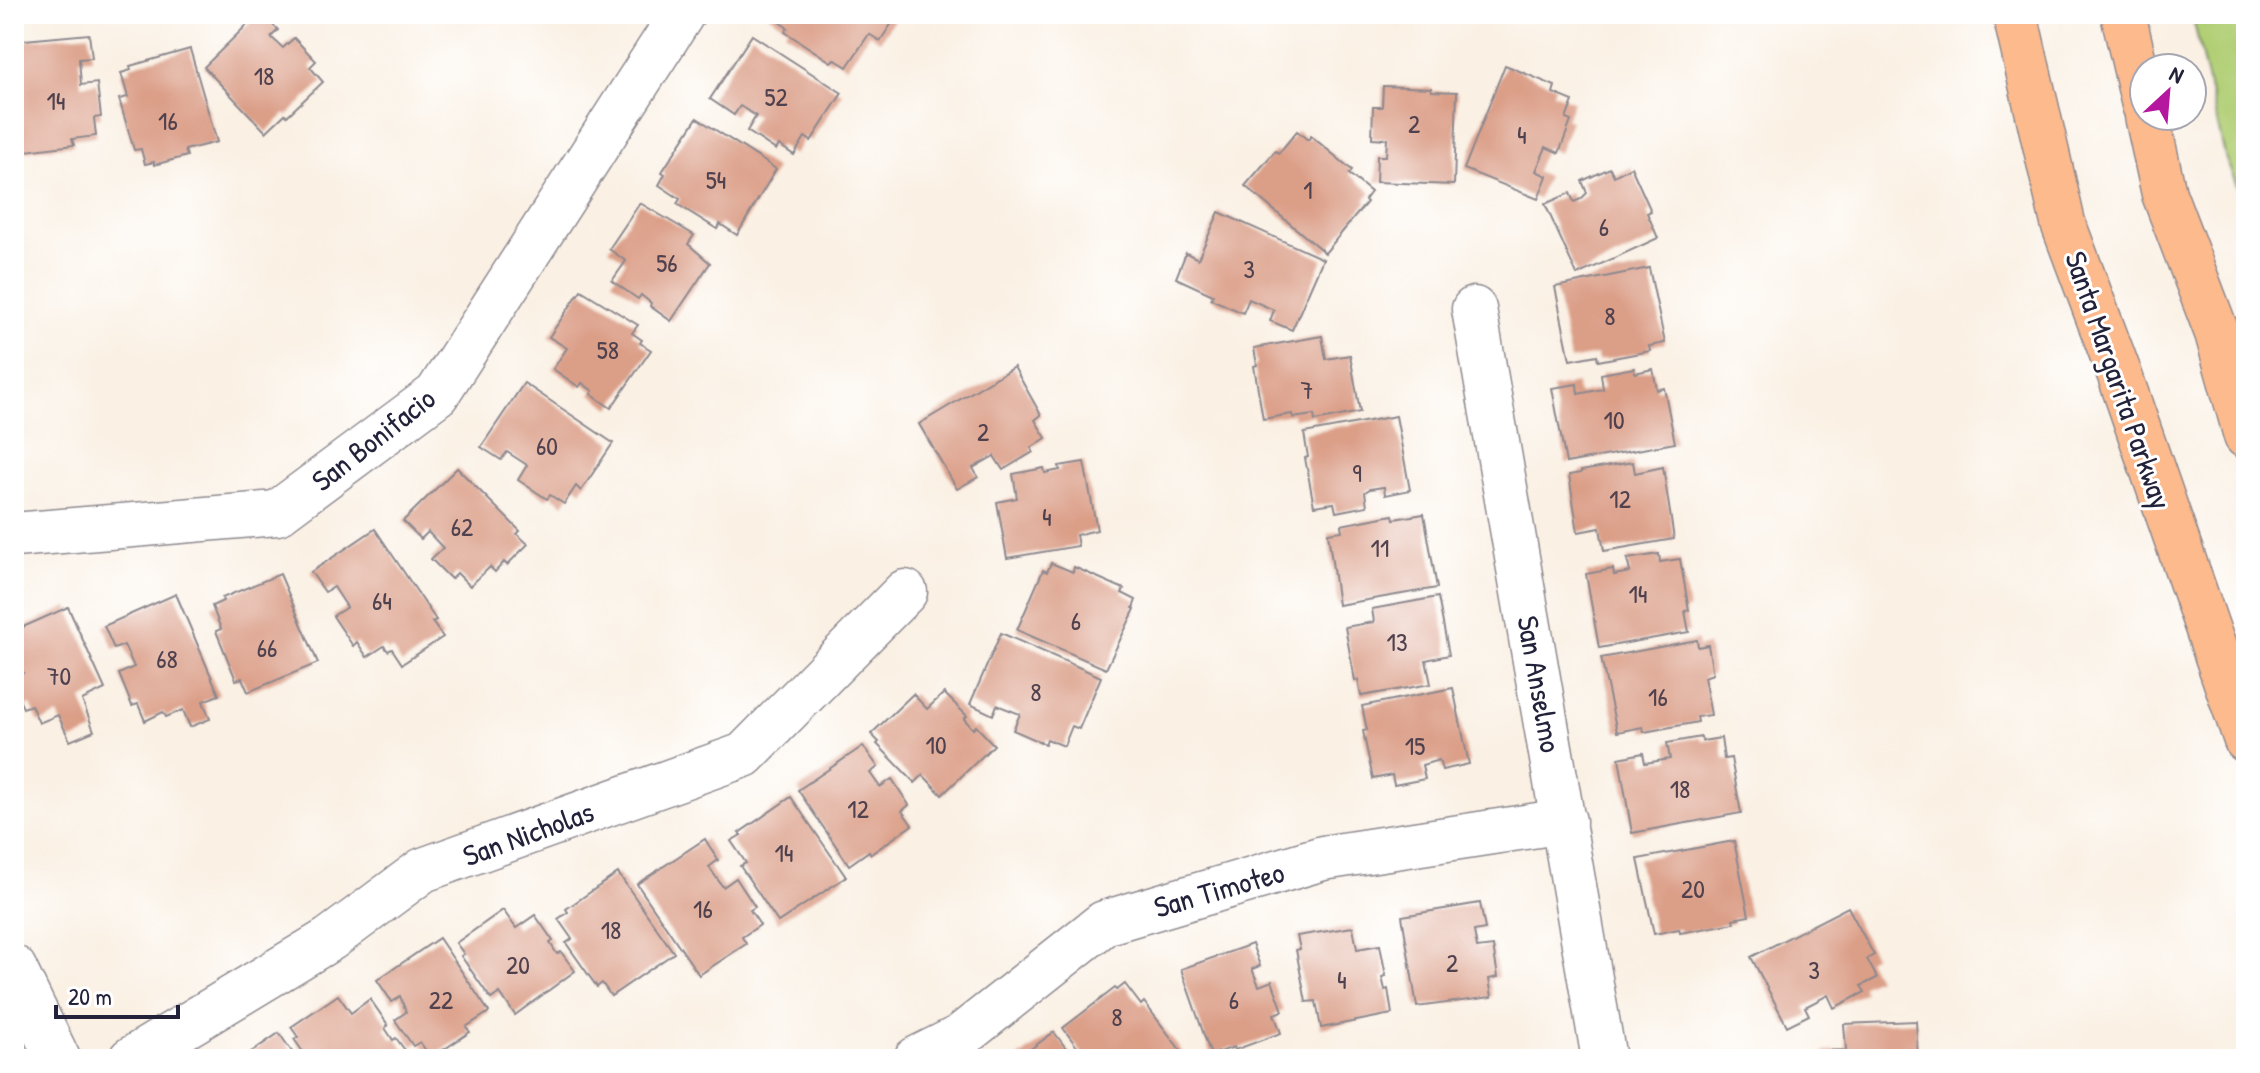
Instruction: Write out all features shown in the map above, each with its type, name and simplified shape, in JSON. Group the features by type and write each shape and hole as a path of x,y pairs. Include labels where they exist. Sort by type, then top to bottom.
{"main road":[{"name":"Santa Margarita Parkway","path":"2015,14 2063,223 2119,373 2246,740"},
{"path":"2123,14 2132,52"},
{"path":"2150,132 2164,194 2217,333 2246,436"}],"street":[{"name":"San Bonifacio","path":"14,535 277,513 437,394 682,14"},
{"name":"San Anselmo","path":"1474,309 1604,1059"},
{"name":"San Nicholas","path":"131,1059 330,939 423,870 744,755 905,592"},
{"name":"San Timoteo","path":"916,1059 960,1037 1104,923 1323,858 1564,821"},
{"path":"14,968 58,1059"}],"green space":[{"path":"2192,14 2246,14 2246,207 2226,160 2208,83 2208,52 2201,52"}],"building":[{"path":"258,14 262,14 278,30 271,37 283,48 294,38 316,61 310,67 323,82 266,132 204,67"},
{"path":"767,14 898,14 880,41 869,34 847,67 834,59 831,62 785,32 788,28"},
{"path":"89,34 92,58 79,59 81,85 97,83 101,117 94,118 96,136 72,139 74,145 18,152 14,115 14,41"},
{"path":"752,35 842,93 811,141 805,137 794,155 779,145 776,150 747,131 756,116 740,106 734,115 710,99"},
{"path":"190,49 217,142 185,150 187,156 154,165 154,162 145,164 141,149 134,150 119,99 128,97 121,73 131,70 130,66"},
{"path":"1505,65 1555,86 1553,93 1573,101 1566,119 1571,121 1559,153 1546,147 1536,171 1547,176 1538,199 1464,169"},
{"path":"1383,86 1457,92 1454,185 1376,182 1377,156 1386,156 1387,139 1372,138 1373,107 1382,107"},
{"path":"697,118 776,169 737,235 720,224 717,229 677,204 680,199 659,185 665,174 662,172"},
{"path":"1297,131 1308,140 1311,136 1352,170 1349,174 1371,192 1365,200 1367,202 1325,253 1245,186"},
{"path":"1631,167 1651,211 1647,213 1658,238 1577,275 1545,204 1570,193 1574,202 1581,199 1587,193 1582,181 1610,168 1614,176"},
{"path":"640,203 694,235 688,244 710,263 671,321 650,306 651,303 641,295 638,299 612,281 626,261 609,249"},
{"path":"1219,212 1323,259 1292,330 1270,321 1274,310 1249,299 1243,313 1211,299 1213,295 1176,278 1186,253 1198,259"},
{"path":"1649,268 1665,343 1649,346 1650,351 1598,361 1597,355 1570,360 1555,287"},
{"path":"581,290 638,325 632,333 651,350 611,408 591,394 593,391 582,383 579,387 553,369 567,348 549,337"},
{"path":"1322,336 1326,359 1350,355 1360,412 1315,421 1314,415 1293,418 1292,414 1263,419 1254,348"},
{"path":"1014,367 1041,415 1035,420 1046,438 1031,448 1033,452 1003,470 994,456 973,468 978,477 957,489 919,424"},
{"path":"1634,368 1635,373 1653,369 1657,390 1664,388 1675,443 1566,463 1552,388 1577,384 1578,394 1603,389 1601,374"},
{"path":"524,383 613,443 581,491 576,486 564,504 550,495 547,499 518,480 527,465 507,452 501,460 481,447"},
{"path":"1396,416 1410,490 1385,495 1384,487 1370,489 1365,492 1367,506 1336,512 1334,503 1314,506 1305,458 1308,457 1304,433"},
{"path":"1084,462 1097,530 1076,535 1078,546 1007,558 997,502 1017,498 1013,474 1044,468 1045,473 1060,470 1059,466"},
{"path":"1633,462 1635,473 1663,467 1674,539 1604,551 1600,528 1578,532 1569,475"},
{"path":"457,468 520,531 517,534 528,544 507,565 504,562 495,572 490,567 470,586 457,573 451,579 431,559 443,548 428,532 421,539 403,521"},
{"path":"1424,514 1437,588 1338,605 1328,533 1342,531 1341,525 1393,515 1394,519"},
{"path":"375,529 436,620 432,622 443,637 402,664 392,649 388,651 384,646 367,657 357,642 353,646 333,616 347,607 334,587 325,592 311,572"},
{"path":"1659,554 1660,562 1680,559 1689,610 1685,611 1689,632 1599,648 1586,574 1613,569 1614,575 1630,572 1627,559"},
{"path":"1051,563 1073,572 1074,567 1124,589 1122,593 1136,600 1135,609 1106,669 1017,630 1043,570 1047,572"},
{"path":"280,574 318,663 248,692 242,678 236,680 216,631 221,629 212,606 223,601 222,598"},
{"path":"176,594 219,695 203,701 210,719 190,727 183,710 166,717 163,712 145,721 138,704 132,706 119,674 134,667 124,645 114,649 104,626"},
{"path":"1438,597 1449,655 1426,660 1431,684 1361,696 1358,680 1355,681 1345,627 1374,622 1372,609"},
{"path":"68,607 105,689 82,700 94,731 70,741 58,715 39,723 31,705 23,708 14,689 14,678 23,673 19,657 14,660 14,631"},
{"path":"1001,633 1101,677 1079,729 1072,726 1064,746 1047,739 1045,744 1013,730 1020,714 997,705 993,715 970,704"},
{"path":"1697,640 1698,647 1708,645 1713,674 1704,677 1711,715 1697,717 1698,722 1644,732 1643,727 1617,732 1601,658"},
{"path":"1453,688 1469,764 1442,770 1439,760 1422,765 1425,779 1394,785 1392,775 1373,779 1363,731 1367,730 1362,706"},
{"path":"944,693 967,716 964,719 973,729 976,726 994,745 942,795 923,775 915,783 871,734 913,694 927,709"},
{"path":"1701,737 1702,741 1721,738 1724,759 1731,758 1741,813 1632,833 1619,758 1643,753 1645,763 1670,759 1667,743"},
{"path":"863,746 878,767 870,773 880,787 892,779 909,805 902,811 912,825 871,854 869,851 849,865 798,790"},
{"path":"791,797 846,877 778,922 740,866 746,863 731,841"},
{"path":"705,839 718,860 709,867 723,887 736,878 755,907 750,910 760,925 742,937 746,944 699,975 637,884"},
{"path":"1734,841 1749,916 1733,919 1734,923 1680,933 1679,929 1654,934 1638,859"},
{"path":"618,873 674,953 611,996 602,983 597,987 566,943 572,939 558,919 568,912 566,909"},
{"path":"1480,903 1485,929 1474,931 1477,948 1493,946 1498,977 1489,979 1492,997 1417,1007 1402,916"},
{"path":"1848,907 1874,955 1867,959 1877,978 1861,986 1865,992 1834,1008 1828,995 1805,1007 1809,1015 1787,1026 1751,957"},
{"path":"503,910 516,928 535,915 553,941 550,943 557,954 561,952 575,971 515,1015 500,993 491,999 461,956 464,954 456,943"},
{"path":"1353,927 1357,949 1380,945 1386,976 1382,977 1385,990 1388,989 1392,1014 1321,1028 1316,1001 1306,1002 1296,950 1300,949 1297,936"},
{"path":"439,938 489,1012 466,1027 470,1032 431,1058 420,1042 413,1046 395,1020 406,1012 400,996 392,1002 377,980"},
{"path":"1252,944 1260,966 1252,969 1259,986 1272,981 1283,1011 1274,1014 1281,1033 1235,1050 1234,1047 1211,1055 1181,969"},
{"path":"1125,984 1141,1005 1144,1002 1187,1059 1086,1059 1063,1028 1115,988 1117,990"},
{"path":"338,995 351,1013 370,999 388,1025 385,1028 393,1040 396,1038 410,1057 308,1059 294,1039 298,1037 291,1027"},
{"path":"1916,1021 1918,1059 1824,1059 1824,1051 1846,1050 1844,1024"},
{"path":"1054,1032 1074,1059 1017,1059"},
{"path":"279,1033 297,1059 241,1059"}]}
